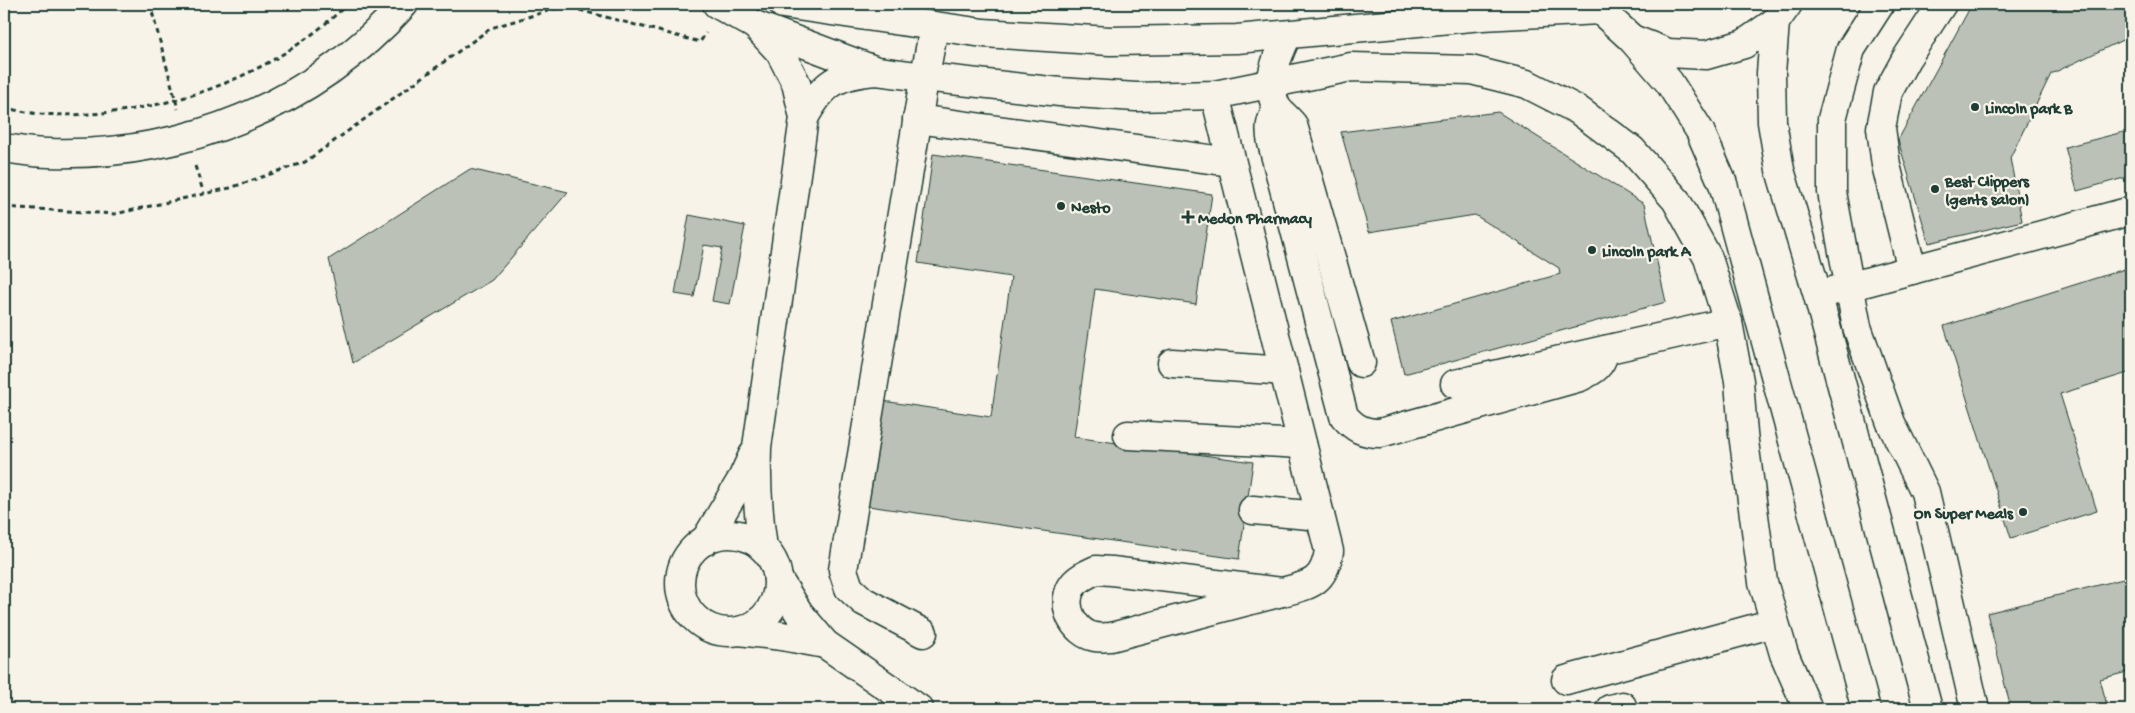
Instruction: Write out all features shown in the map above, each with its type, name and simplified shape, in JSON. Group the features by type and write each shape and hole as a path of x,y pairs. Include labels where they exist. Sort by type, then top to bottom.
{"street":[{"path":"4,148 48,154 117,151 186,139 256,114 321,78 379,31 404,4"},
{"path":"783,4 983,33 1110,41 1237,39 1599,7 1632,39 1670,82 1700,131 1723,184 1866,709"},
{"path":"1880,4 1851,48 1832,119 1832,192 1857,327 1891,423 1925,492 1975,709"},
{"path":"1912,270 1886,165 1881,128 1888,92 1942,4"},
{"path":"720,5 755,25 877,71"},
{"path":"1632,39 1668,53 1706,55 1744,44 1782,13"},
{"path":"1782,13 1771,73 1772,122 1780,170 1818,296 1928,709"},
{"path":"755,25 780,52 796,83 804,118"},
{"path":"923,633 863,601 849,588 843,570 924,77 934,27"},
{"path":"1287,35 1273,68 1274,97 1269,131 1344,416 1353,427 1366,433 1380,433 1580,378 1602,362 1605,350"},
{"path":"763,548 758,515 757,447 804,118 815,98 833,82 854,73 877,71 1060,92 1136,97 1215,95 1274,97 1350,67 1471,70 1527,84 1578,110 1632,150 1676,200 1708,258 1728,322 1739,381 1743,434 1763,582 1774,623 1808,709"},
{"path":"1215,95 1329,551 1327,567 1317,579 1303,586 1282,592 1110,637 1095,637 1081,631 1071,619 1068,603 1071,588 1082,576 1096,570 1282,592"},
{"path":"1274,97 1293,125 1361,363"},
{"path":"917,119 1231,162"},
{"path":"1818,296 1850,285 2131,212"},
{"path":"1455,384 1728,322"},
{"path":"1172,363 1284,371"},
{"path":"1739,381 1774,372"},
{"path":"1128,435 1302,444"},
{"path":"757,447 742,479 705,540 693,550 684,562 680,577 681,593 686,607 696,620 708,628 723,632 738,631 782,636 825,644"},
{"path":"1253,510 1320,516"},
{"path":"705,540 720,535 735,535 750,539 763,548 773,562 778,578 799,613 825,644 919,709"},
{"path":"738,631 752,627 764,618 772,607 778,593 778,578"},
{"path":"1566,680 1774,623"}],"path":[{"path":"150,4 186,139 204,194"},
{"path":"4,108 41,114 109,112 176,100 220,85 262,65 302,41 347,4"},
{"path":"585,11 586,4"},
{"path":"4,207 115,214 230,188 305,162 491,28 564,6 700,42 720,5"}],"building":[{"name":"Lincoln park B","path":"1972,4 2131,4 2131,36 2051,74 2010,158 2022,221 1929,243 1898,140"},
{"name":"Lincoln park A","path":"1498,112 1644,204 1666,302 1404,374 1391,322 1560,274 1559,268 1475,215 1369,232 1341,132"},
{"path":"2131,130 2131,176 2077,191 2065,147"},
{"path":"933,154 1212,194 1196,304 1095,289 1074,437 1253,462 1239,559 861,505 876,400 991,417 1011,277 918,263"},
{"path":"470,169 568,192 492,280 353,363 329,259"},
{"path":"689,215 745,226 730,304 712,301 722,248 704,245 694,297 675,294"},
{"path":"2131,267 2131,372 2060,394 2097,511 2011,538 1944,326"},
{"path":"2131,577 2131,671 2100,679 2108,709 2011,709 1987,613"}],"place":[{"name":"Lincoln park B","path":"1975,107"},
{"name":"Best Clippers (gents salon)","path":"1935,189"},
{"name":"Nesto","path":"1061,206"},
{"name":"Medon Pharmacy","path":"1188,217"},
{"name":"Lincoln park A","path":"1592,250"},
{"name":"On Super Meals","path":"2023,512"}]}
